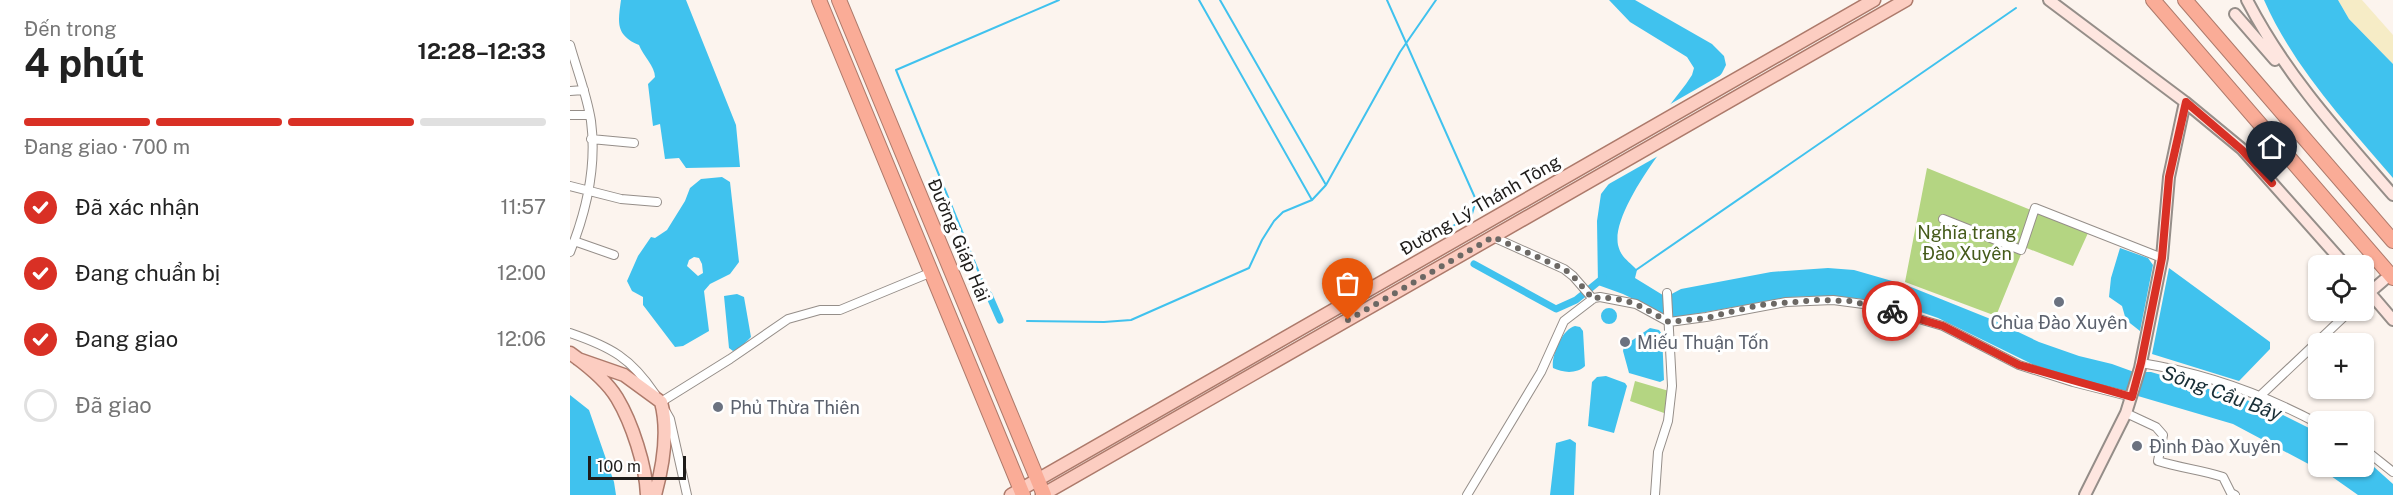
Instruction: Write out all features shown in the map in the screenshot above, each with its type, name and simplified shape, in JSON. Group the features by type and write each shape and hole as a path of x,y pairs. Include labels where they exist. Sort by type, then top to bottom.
{"highway":[{"name":"Đường Giáp Hải","path":"819,0 925,254 1018,493"},
{"name":"Đường Giáp Hải","path":"839,0 1043,495"},
{"path":"2153,0 2388,279"},
{"path":"2185,0 2393,241"},
{"path":"925,254 942,247"}],"main road":[{"name":"Đường Lý Thánh Tông","path":"1018,493 1038,479 1874,0"},
{"path":"1901,3 1914,0"},
{"path":"2049,0 2186,102 2242,150"},
{"path":"2247,0 2274,48 2316,108"},
{"name":"Đường Lý Thánh Tông","path":"1043,495 1901,3"},
{"path":"2235,14 2393,195"},
{"path":"1834,23 1843,36"},
{"path":"2085,495 2126,414 2141,366 2162,258 2169,177 2186,102"},
{"path":"2209,110 2336,255"},
{"path":"1469,232 1477,246"},
{"path":"2374,287 2388,279"},
{"path":"2374,300 2393,320"},
{"path":"574,356 624,375 661,402 665,427 662,460 655,495"},
{"path":"574,356 617,397 640,458 647,495"}],"street":[{"path":"570,45 590,115 591,139 589,196 570,252"},
{"path":"570,91 584,90"},
{"path":"570,115 590,115"},
{"path":"591,139 634,144"},
{"path":"570,186 590,189 621,199 657,202"},
{"path":"1943,219 2020,250 2035,208 2162,258"},
{"path":"1493,237 1564,269 1591,297"},
{"path":"574,241 614,255"},
{"path":"661,402 788,319 820,310 840,310 932,272"},
{"path":"1655,495 1658,452 1672,397 1667,293"},
{"path":"1467,495 1541,372 1564,321 1591,297 1622,300 1636,304 1669,320 1706,318 1786,302 1833,300 1861,303 1943,326 2019,365 2132,397"},
{"path":"2261,395 2339,321"},
{"path":"570,333 603,346 630,362 640,372 670,419 687,495"},
{"path":"2141,366 2186,372 2261,395 2308,418"},
{"path":"2126,414 2156,427 2163,435 2158,461 2223,477 2231,493 2235,495"},
{"path":"2374,457 2393,472"}],"green space":[{"name":"Nghĩa trang Đào Xuyên","path":"1927,168 2088,233 2073,266 2024,247 1996,316 1905,282"},
{"path":"1635,381 1669,391 1664,413 1630,401"}],"sand":[{"path":"2338,0 2362,0 2393,35 2393,64 2349,19"}],"water":[{"path":"621,0 686,0 736,125 740,167 686,168 679,158 665,159 660,124 653,126 648,84 655,77 654,73 639,45 622,32 619,21"},
{"name":"Sông Cầu Bây","path":"1609,0 1635,0 1712,44 1724,56 1726,65 1657,156 1627,206 1619,227 1618,245 1623,256 1637,270 1635,278 1666,297 1681,289 1771,272 1828,268 1854,270 1906,285 1993,320 2039,342 2079,356 2134,372 2151,372 2263,405 2308,428 2308,464 2233,424 2036,366 1938,318 1892,302 1833,296 1791,297 1672,318 1623,294 1598,285 1597,221 1601,194 1686,84 1694,68 1687,57 1630,22"},
{"path":"2264,0 2338,0 2349,19 2393,64 2393,178 2305,71 2276,25"},
{"path":"722,177 730,182 739,262 730,274 710,284 704,291 709,331 683,346 675,347 643,305 643,297 632,291 627,281 638,256 651,237 655,238 667,230 685,201 690,188 701,179","holes":["694,257 699,258 703,273 698,276 687,266 689,260"]},
{"path":"2120,248 2148,258 2153,265 2140,331 2126,320 2122,306 2109,297 2111,278"},
{"path":"2169,268 2270,342 2270,349 2239,381 2152,354"},
{"path":"737,294 744,297 751,337 739,349 733,351 729,348 724,296"},
{"path":"1606,308 1612,308 1617,316 1615,322 1606,324 1601,319 1601,313"},
{"path":"1575,326 1580,327 1583,331 1585,366 1570,372 1553,368 1558,344 1566,332"},
{"path":"1650,328 1659,330 1662,334 1664,380 1660,382 1629,373 1623,351 1624,346"},
{"path":"1606,376 1625,383 1627,386 1614,433 1588,426 1592,382 1597,377"},
{"path":"570,395 589,410 614,482 616,495 570,495"},
{"path":"1570,439 1576,443 1574,495 1550,495 1556,443"},
{"name":"Sông Cầu Bây","path":"2374,467 2393,484 2393,495 2358,495 2332,477 2374,477"}],"pier":[{"path":"1726,72 1667,151 1600,189 1660,110"}],"waterway":[{"path":"984,285 896,70 1059,0"},
{"path":"1199,0 1312,200"},
{"path":"1220,0 1326,185"},
{"path":"1387,0 1476,200 1472,214 1429,241"},
{"path":"1027,321 1131,320 1249,268 1274,221 1283,212 1312,200 1326,185 1400,52 1436,0"},
{"path":"1636,270 2016,8"},
{"path":"1474,264 1556,309 1576,300 1603,278"},
{"path":"989,295 1000,320"}],"way so far":[{"path":"1348,320 1493,237 1564,269 1593,299 1600,297 1636,304 1669,322 1706,318 1760,305 1818,300 1850,301 1892,311"}],"place":[{"name":"Chùa Đào Xuyên","path":"2059,302"},
{"name":"Miếu Thuận Tốn","path":"1625,342"},
{"name":"Phủ Thừa Thiên","path":"718,407"},
{"name":"Đình Đào Xuyên","path":"2137,446"}],"route":[{"path":"1892,311 1943,326 2019,365 2132,397 2162,258 2169,177 2186,102 2242,150 2272,183"}]}
